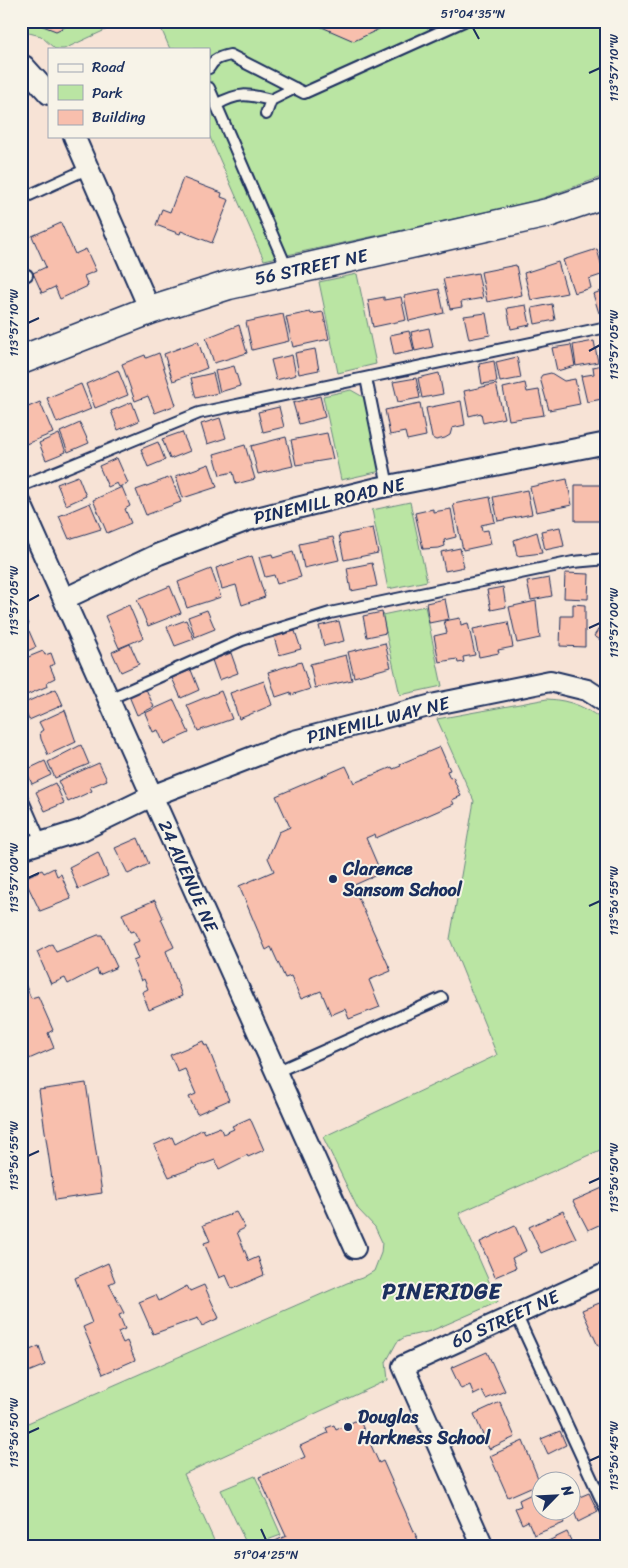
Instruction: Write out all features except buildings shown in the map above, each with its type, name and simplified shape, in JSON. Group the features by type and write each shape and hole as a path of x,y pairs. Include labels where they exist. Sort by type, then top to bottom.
{"street":[{"path":"23,65 48,93"},
{"path":"75,138 150,310"},
{"name":"56 STREET NE","path":"21,360 150,310 229,285 548,213 607,193"},
{"name":"PINEMILL ROAD NE","path":"64,599 159,554 248,520 388,486 607,443"},
{"name":"24 AVENUE NE","path":"21,504 355,1248"},
{"name":"PINEMILL WAY NE","path":"21,849 82,830 152,796 294,741 436,704 550,682 588,690 607,703"},
{"name":"60 STREET NE","path":"483,1547 402,1366 607,1273"}],"lane":[{"path":"210,65 211,62 220,57 230,55 304,93 464,21"},
{"path":"266,114 272,100 295,88"},
{"path":"210,90 289,272"},
{"path":"216,105 230,97 248,94 272,100"},
{"path":"21,199 89,168"},
{"path":"21,486 199,413 607,327"},
{"path":"366,378 388,486"},
{"path":"109,699 242,640 330,614 573,562 607,559"},
{"path":"21,796 42,844"},
{"path":"276,1072 442,998"},
{"path":"516,1314 607,1512"}],"green space":[{"path":"21,21 125,21 66,48 54,48 41,36 21,31"},
{"path":"158,21 607,21 607,175 543,198 509,207 264,260 210,137 210,48 170,48"},
{"path":"357,274 376,364 338,373 319,282"},
{"path":"351,390 365,398 381,471 341,480 323,396"},
{"path":"410,502 427,581 388,589 372,510"},
{"path":"425,606 442,686 400,695 382,615"},
{"path":"547,699 572,703 593,713 607,724 607,1147 459,1213 498,1302 431,1331 405,1337 397,1342 386,1362 388,1380 184,1474 217,1547 21,1547 21,1426 362,1278 374,1271 381,1253 382,1242 375,1227 358,1209 323,1137 497,1055 450,939 474,801 437,719"},
{"path":"255,1476 281,1535 248,1547 221,1490"}],"place":[{"name":"Clarence Sansom School","path":"333,879"},
{"name":"Douglas Harkness School","path":"348,1427"}],"district":[{"name":"PINERIDGE","path":"442,1291"}]}
